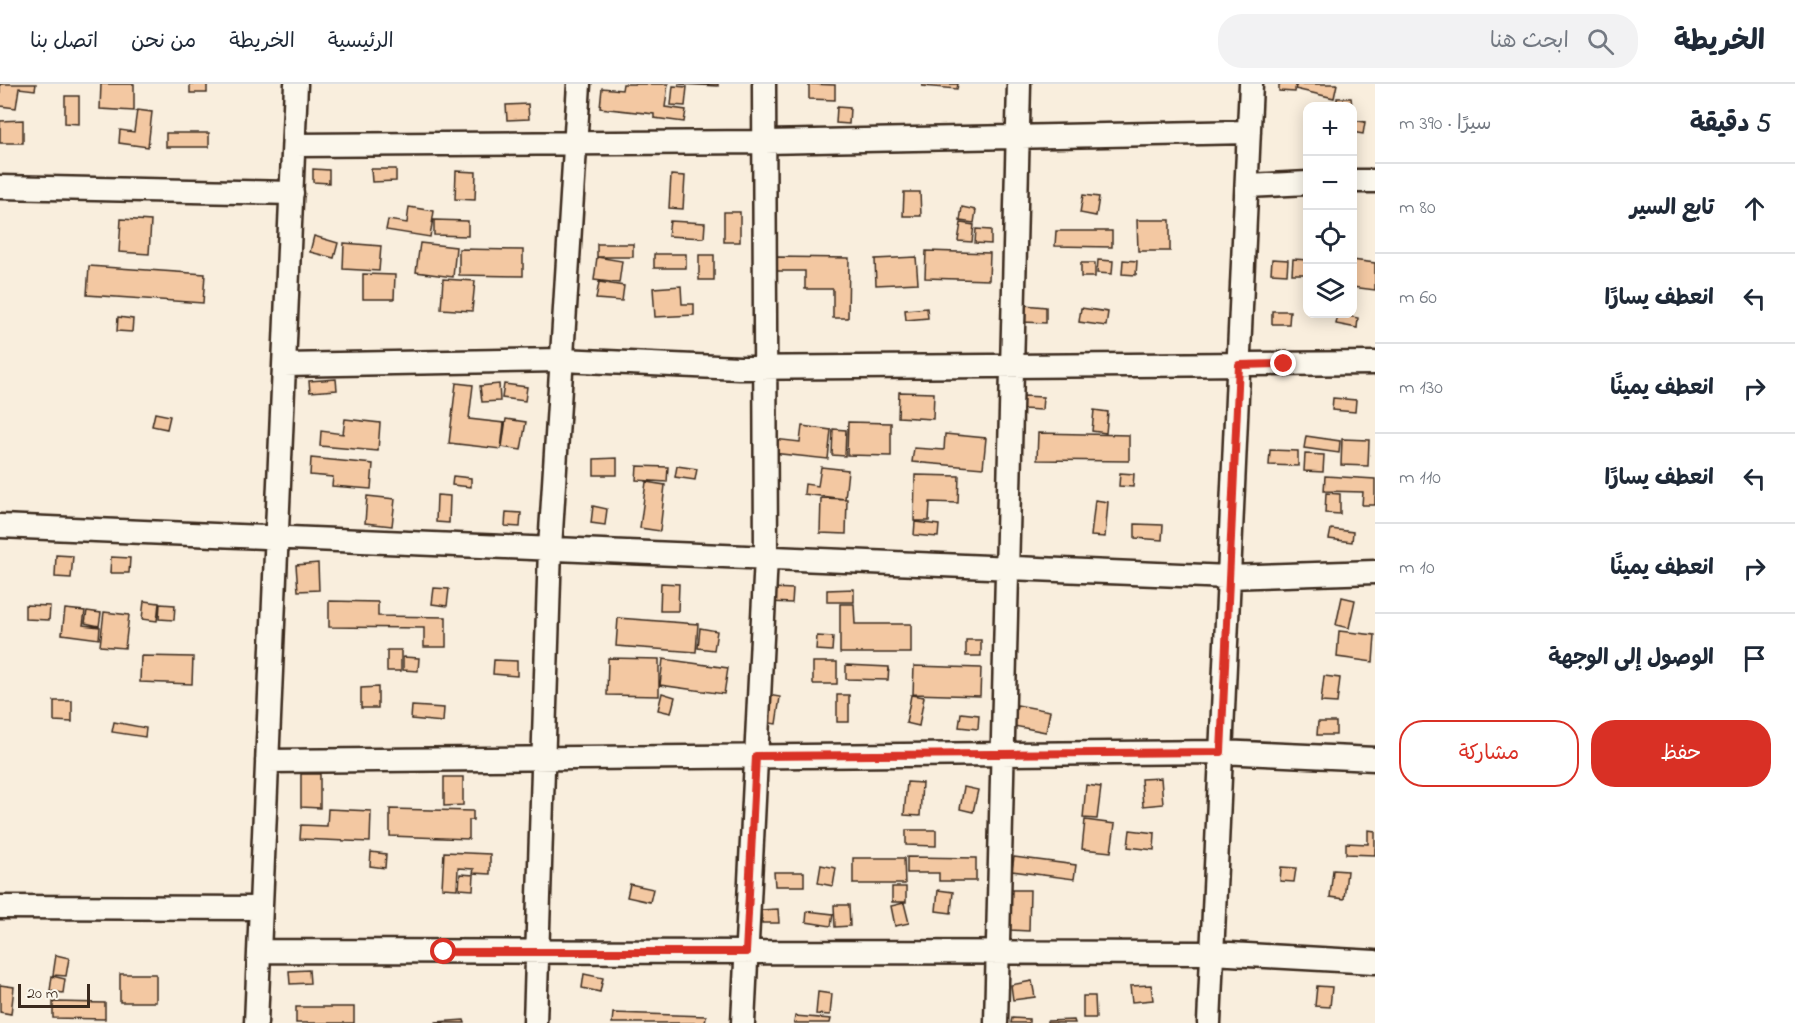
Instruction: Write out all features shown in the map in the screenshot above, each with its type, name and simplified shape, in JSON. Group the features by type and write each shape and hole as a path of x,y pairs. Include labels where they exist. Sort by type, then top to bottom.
{"street":[{"path":"256,1023 296,84"},
{"path":"535,1023 550,548 579,84"},
{"path":"742,1023 766,557 764,84"},
{"path":"996,1023 1019,84"},
{"path":"1209,1023 1251,84"},
{"path":"294,145 765,142 1249,132"},
{"path":"1357,181 1375,180"},
{"path":"1247,186 1303,183"},
{"path":"0,187 292,193"},
{"path":"284,365 562,360 765,367 1375,363"},
{"path":"0,526 1229,577 1375,572"},
{"path":"267,761 1221,752 1375,759"},
{"path":"0,907 261,908"},
{"path":"259,951 1212,953 1375,962"}],"building":[{"path":"0,84 36,84 35,90 19,88 16,108 0,106"},
{"path":"101,84 134,84 134,111 100,109"},
{"path":"190,84 207,84 207,93 190,93"},
{"path":"623,84 668,84 665,107 686,110 684,122 654,118 654,114 600,108 602,88 622,90"},
{"path":"678,84 718,84 718,86"},
{"path":"809,84 835,85 835,100 809,99"},
{"path":"922,84 958,84 957,89 922,86"},
{"path":"1279,84 1296,84 1295,92 1279,91"},
{"path":"1297,84 1337,84 1334,98 1295,89"},
{"path":"673,86 687,87 685,106 671,105"},
{"path":"65,96 79,96 79,124 65,123"},
{"path":"1337,98 1351,98 1352,102 1337,102"},
{"path":"528,104 529,119 507,120 506,105"},
{"path":"837,107 850,108 849,124 836,123"},
{"path":"137,110 152,112 148,147 119,143 120,130 134,132"},
{"path":"23,120 23,143 0,143 0,121"},
{"path":"1357,121 1365,122 1363,134 1357,133"},
{"path":"166,133 209,133 209,147 166,147"},
{"path":"313,169 329,170 329,183 313,182"},
{"path":"371,169 396,169 396,181 372,182"},
{"path":"456,171 476,172 475,200 455,199"},
{"path":"671,175 685,176 683,209 669,208"},
{"path":"904,192 920,192 921,216 903,216"},
{"path":"1083,195 1099,197 1096,216 1080,213"},
{"path":"409,207 434,211 430,237 386,230 388,220 407,223"},
{"path":"962,207 976,210 974,223 960,221"},
{"path":"724,212 740,212 740,242 724,242"},
{"path":"121,219 151,221 149,254 119,252"},
{"path":"434,220 468,221 468,236 434,235"},
{"path":"1137,220 1170,220 1170,251 1138,251"},
{"path":"670,221 705,223 704,238 668,236"},
{"path":"961,223 974,225 972,242 958,241"},
{"path":"976,229 991,230 991,244 975,243"},
{"path":"1056,231 1112,231 1112,247 1055,246"},
{"path":"314,236 338,243 334,258 310,252"},
{"path":"344,243 381,246 379,271 343,269"},
{"path":"420,243 456,247 453,277 416,272"},
{"path":"597,244 633,244 633,257 597,257"},
{"path":"459,249 523,250 523,276 459,275"},
{"path":"926,251 990,253 989,280 925,278"},
{"path":"654,254 686,254 686,268 654,268"},
{"path":"699,255 714,255 714,280 699,280"},
{"path":"597,257 622,261 619,283 594,280"},
{"path":"776,257 849,258 848,318 833,318 833,289 805,289 805,271 776,271"},
{"path":"916,257 918,283 876,285 875,259"},
{"path":"1272,259 1288,260 1287,274 1271,273"},
{"path":"1293,259 1303,260 1303,274 1292,274"},
{"path":"1098,260 1113,261 1112,274 1097,273"},
{"path":"1123,260 1137,261 1136,275 1122,274"},
{"path":"1357,261 1375,263 1375,290 1357,288"},
{"path":"1081,263 1095,263 1095,277 1081,277"},
{"path":"89,266 205,274 203,303 87,295"},
{"path":"363,274 395,275 394,299 363,299"},
{"path":"443,279 475,281 472,311 441,309"},
{"path":"599,282 624,286 622,301 596,299"},
{"path":"681,286 682,304 694,304 694,315 655,317 653,288"},
{"path":"1024,305 1046,307 1046,323 1023,322"},
{"path":"927,308 928,318 906,320 905,310"},
{"path":"1081,308 1108,312 1106,326 1079,322"},
{"path":"1272,311 1290,311 1289,324 1272,324"},
{"path":"118,317 133,319 132,332 117,331"},
{"path":"1337,318 1358,318 1357,328 1336,324"},
{"path":"336,379 337,390 310,392 309,381"},
{"path":"456,383 473,385 469,419 504,423 501,449 449,443"},
{"path":"499,384 500,401 482,402 480,386"},
{"path":"504,384 527,387 525,401 502,398"},
{"path":"899,392 934,393 933,419 898,417"},
{"path":"1023,396 1043,397 1042,410 1022,409"},
{"path":"1333,398 1356,400 1355,412 1332,410"},
{"path":"1094,410 1108,412 1106,433 1092,431"},
{"path":"155,413 170,416 167,429 152,426"},
{"path":"345,419 380,423 378,451 320,446 321,431 343,434"},
{"path":"506,419 526,422 521,450 502,447"},
{"path":"848,422 891,423 891,456 847,455"},
{"path":"802,426 831,430 828,459 772,453 774,439 800,442"},
{"path":"833,429 846,430 845,456 832,455"},
{"path":"1038,433 1129,435 1129,461 1037,460"},
{"path":"945,434 986,438 983,468 912,462 914,448 944,450"},
{"path":"1306,436 1340,441 1339,453 1304,448"},
{"path":"1342,439 1369,440 1368,466 1341,465"},
{"path":"1270,450 1298,451 1298,466 1269,465"},
{"path":"1305,454 1324,455 1323,472 1304,471"},
{"path":"311,458 373,464 371,489 332,486 333,477 310,475"},
{"path":"617,458 617,475 594,475 594,459"},
{"path":"637,466 668,467 667,482 636,480"},
{"path":"677,466 697,469 695,480 675,477"},
{"path":"821,467 848,470 845,499 804,494 805,484 818,486"},
{"path":"1120,473 1134,474 1133,487 1119,486"},
{"path":"915,475 959,476 958,503 930,502 929,521 914,521"},
{"path":"453,476 471,478 471,487 452,485"},
{"path":"1325,476 1375,479 1375,505 1362,505 1363,492 1324,491"},
{"path":"646,482 665,485 660,531 640,528"},
{"path":"1326,493 1340,494 1340,514 1325,513"},
{"path":"437,495 450,496 449,523 436,522"},
{"path":"367,496 395,499 392,526 365,523"},
{"path":"821,498 847,499 846,534 820,533"},
{"path":"1095,500 1108,502 1105,537 1091,536"},
{"path":"593,506 607,509 605,525 591,523"},
{"path":"506,512 521,513 520,527 505,526"},
{"path":"915,522 939,525 938,537 914,535"},
{"path":"1135,524 1163,525 1162,540 1135,538"},
{"path":"1331,529 1353,532 1352,542 1329,539"},
{"path":"56,555 73,556 71,578 55,577"},
{"path":"111,557 130,558 129,573 110,573"},
{"path":"318,563 319,590 298,591 296,565"},
{"path":"661,583 679,584 678,611 660,611"},
{"path":"434,588 449,589 447,606 432,604"},
{"path":"771,588 793,589 792,603 770,602"},
{"path":"854,589 854,602 827,602 827,590"},
{"path":"1342,597 1355,600 1349,628 1336,625"},
{"path":"144,601 159,603 157,621 142,619"},
{"path":"329,601 378,602 378,616 446,617 446,647 424,647 424,628 329,627"},
{"path":"160,604 175,605 174,620 159,619"},
{"path":"840,604 854,604 855,624 911,624 911,653 840,653"},
{"path":"25,605 50,606 49,620 25,619"},
{"path":"65,609 85,611 83,625 100,627 99,639 62,634"},
{"path":"87,611 101,613 99,626 85,623"},
{"path":"104,612 129,615 125,648 100,646"},
{"path":"618,618 698,624 696,652 616,646"},
{"path":"700,628 717,631 714,650 698,648"},
{"path":"1339,631 1375,635 1373,662 1337,657"},
{"path":"817,636 833,637 832,651 816,650"},
{"path":"966,640 981,640 981,656 966,656"},
{"path":"387,650 401,650 401,671 387,671"},
{"path":"141,656 193,657 192,684 140,682"},
{"path":"403,657 419,658 418,671 403,670"},
{"path":"608,658 659,659 659,696 607,695"},
{"path":"663,659 728,668 724,694 660,685"},
{"path":"494,660 517,661 517,676 493,674"},
{"path":"813,662 837,662 837,684 813,684"},
{"path":"846,665 889,667 888,680 846,679"},
{"path":"914,666 981,668 980,696 913,694"},
{"path":"1324,676 1340,678 1337,703 1321,702"},
{"path":"378,687 378,708 361,708 361,688"},
{"path":"662,693 675,697 671,713 658,710"},
{"path":"768,695 780,697 776,724 764,722"},
{"path":"837,695 849,695 849,722 837,722"},
{"path":"911,695 924,697 919,726 906,723"},
{"path":"54,701 72,701 72,722 54,721"},
{"path":"1017,705 1050,711 1046,732 1014,726"},
{"path":"412,706 444,708 443,722 411,719"},
{"path":"961,713 979,715 978,729 959,727"},
{"path":"114,722 146,728 145,737 112,732"},
{"path":"1318,722 1336,722 1336,735 1317,735"},
{"path":"301,774 320,774 320,808 301,807"},
{"path":"444,777 463,777 463,805 444,806"},
{"path":"1161,778 1163,804 1143,806 1141,779"},
{"path":"907,782 922,783 920,816 904,815"},
{"path":"1086,785 1101,787 1097,819 1083,818"},
{"path":"964,787 978,790 973,812 960,809"},
{"path":"328,809 371,811 370,842 300,839 301,825 327,826"},
{"path":"390,809 473,811 473,820 469,820 469,839 390,836"},
{"path":"1085,820 1115,824 1111,852 1082,849"},
{"path":"906,830 936,830 936,846 906,845"},
{"path":"1130,830 1155,833 1154,850 1128,847"},
{"path":"1368,830 1375,831 1375,855 1346,854 1346,843 1368,844"},
{"path":"371,852 386,854 385,868 370,866"},
{"path":"444,852 490,854 490,874 473,873 474,869 458,868 457,889 442,888"},
{"path":"907,857 976,858 976,881 939,881 939,873 907,873"},
{"path":"1014,857 1076,865 1074,879 1012,871"},
{"path":"853,858 904,858 905,884 853,884"},
{"path":"821,865 836,868 833,886 818,883"},
{"path":"1281,867 1296,868 1294,882 1280,881"},
{"path":"1333,870 1347,871 1344,899 1330,897"},
{"path":"774,872 804,872 804,886 775,886"},
{"path":"460,874 474,875 473,890 459,889"},
{"path":"630,884 653,889 650,902 627,897"},
{"path":"892,887 906,887 906,902 892,902"},
{"path":"938,890 953,892 951,913 936,911"},
{"path":"1010,890 1030,890 1029,931 1010,930"},
{"path":"904,903 909,923 895,926 891,906"},
{"path":"834,905 849,905 850,926 835,927"},
{"path":"778,909 779,923 762,923 761,910"},
{"path":"807,911 833,914 831,926 806,922"},
{"path":"56,955 69,958 66,976 53,975"},
{"path":"309,970 310,983 290,984 289,971"},
{"path":"120,974 156,974 156,1002 120,1002"},
{"path":"584,974 603,978 600,992 582,988"},
{"path":"52,976 65,979 63,993 50,991"},
{"path":"1032,981 1035,997 1013,1000 1011,985"},
{"path":"0,985 14,987 11,1014 0,1012"},
{"path":"1151,985 1153,1000 1132,1002 1130,986"},
{"path":"1317,986 1332,987 1330,1007 1315,1006"},
{"path":"818,992 832,994 830,1015 816,1014"},
{"path":"1083,996 1095,996 1096,1018 1083,1018"},
{"path":"53,1002 105,1003 105,1019 53,1018"},
{"path":"296,1007 354,1007 354,1023 296,1023"},
{"path":"613,1013 706,1016 705,1023 612,1023"},
{"path":"795,1016 831,1019 830,1023 794,1023"},
{"path":"1012,1018 1029,1019 1029,1023 1011,1023"},
{"path":"464,1020 465,1023 436,1023 436,1022"},
{"path":"1074,1020 1075,1023 1047,1023 1047,1021"}],"route":[{"path":"444,952 746,952 756,756 1221,752 1239,365 1284,364"}]}
